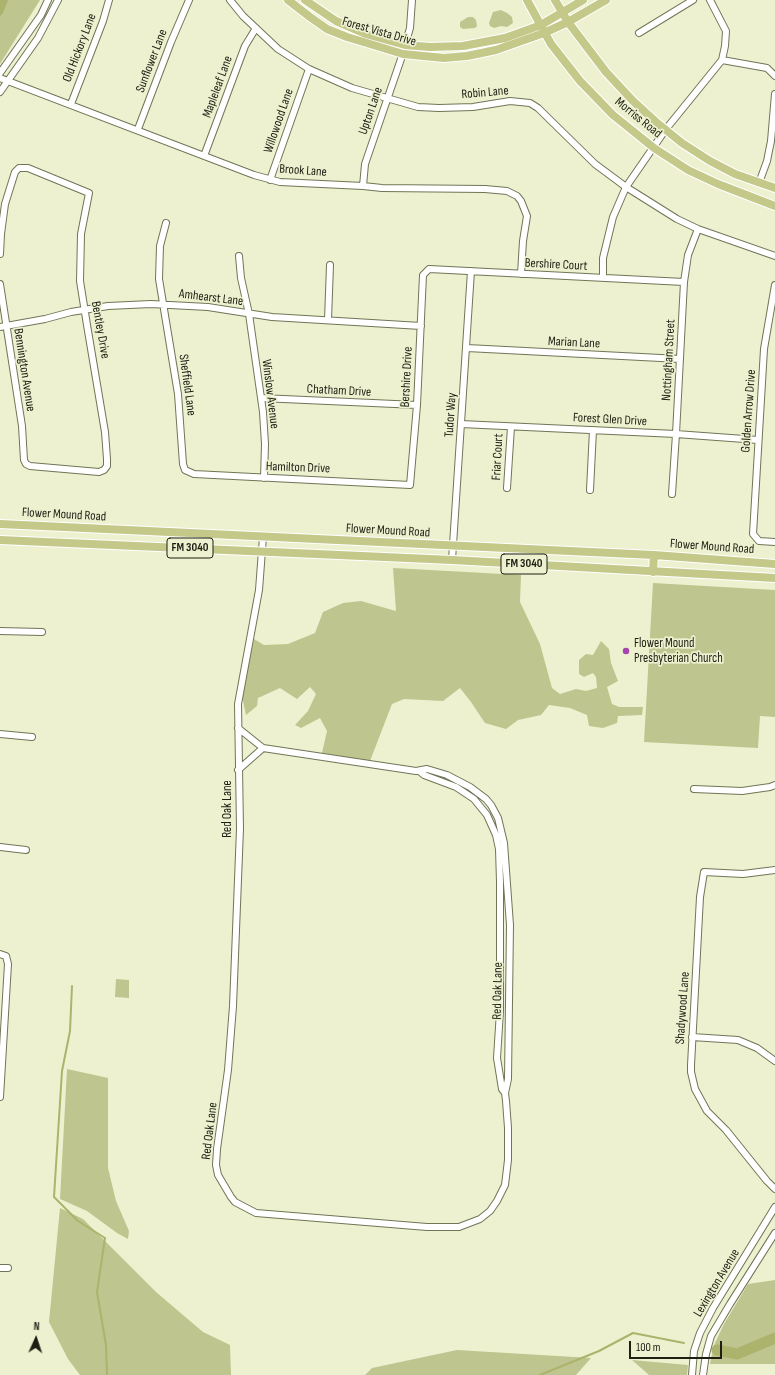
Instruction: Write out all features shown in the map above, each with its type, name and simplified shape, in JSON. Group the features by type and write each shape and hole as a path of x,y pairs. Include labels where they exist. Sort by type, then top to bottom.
{"main road":[{"name":"Forest Vista Drive","path":"288,0 327,29 347,37 403,54 444,58 467,56 496,50 542,29 562,13 583,0"},
{"name":"Forest Vista Drive","path":"305,0 336,21 366,34 405,45 430,47 464,46 542,29 568,22 606,0"},
{"name":"Morriss Road","path":"527,0 551,44 580,81 613,115 654,148 688,170 718,184 775,206"},
{"name":"Morriss Road","path":"555,0 568,22 622,90 682,143 710,161 735,174 775,188"},
{"name":"Flower Mound Road","path":"0,524 654,555 775,564"},
{"name":"Flower Mound Road","path":"0,540 452,560 775,578"},
{"path":"653,572 654,555"}],"street":[{"path":"0,73 41,15 48,0"},
{"path":"0,92 6,81 41,32 58,0"},
{"name":"Old Hickory Lane","path":"71,104 103,21 109,0"},
{"name":"Sunflower Lane","path":"138,130 171,42 189,0"},
{"name":"Robin Lane","path":"230,0 278,49 308,69 352,88 418,107 473,107 510,101 530,103 538,108 595,164 626,187 677,219 775,256"},
{"name":"Upton Lane","path":"363,186 365,164 403,54 410,28 412,0"},
{"path":"639,33 693,0"},
{"path":"603,278 603,258 611,224 626,187 666,129 722,60 726,31 710,0"},
{"name":"Mapleleaf Lane","path":"204,156 245,46 256,28"},
{"path":"722,60 767,68 775,76"},
{"name":"Willowood Lane","path":"270,180 308,69"},
{"name":"Brook Lane","path":"0,78 270,180 280,182 382,188 486,188 507,191 514,194 521,201 528,216 523,241 521,274"},
{"path":"759,183 772,141 775,94"},
{"name":"Bentley Drive","path":"0,254 5,204 15,172 19,168 28,168 89,193 81,234 80,281 105,432 107,466 104,470 99,472 30,466 26,464 24,460"},
{"name":"Sheffield Lane","path":"166,223 159,254 159,278 178,394 183,464 186,470"},
{"name":"Nottingham Street","path":"672,494 684,282 688,255 698,228"},
{"name":"Winslow Avenue","path":"239,256 261,398 265,444 264,478"},
{"path":"328,320 330,265"},
{"name":"Bershire Court","path":"427,271 429,269 684,282"},
{"name":"Bershire Drive","path":"410,485 417,405 423,275 427,271"},
{"name":"Tudor Way","path":"452,560 471,271"},
{"name":"Bennington Avenue","path":"0,284 3,327 22,426 24,460"},
{"name":"Golden Arrow Drive","path":"775,285 764,349 753,534 759,541 775,542"},
{"name":"Amhearst Lane","path":"3,327 108,306 163,304 208,307 272,317 421,326"},
{"name":"Marian Lane","path":"467,348 680,359"},
{"name":"Chatham Drive","path":"261,398 417,405"},
{"name":"Forest Glen Drive","path":"461,424 676,434 758,440"},
{"name":"Friar Court","path":"507,488 511,427"},
{"path":"590,490 593,430"},
{"name":"Hamilton Drive","path":"186,470 194,474 410,485"},
{"name":"Red Oak Lane","path":"238,770 263,748 420,771 427,769 447,775 470,787 491,804 500,826 506,866 510,925 508,1079 505,1093 508,1128 508,1160 505,1185 492,1209 480,1219 464,1226 451,1228 267,1215 256,1213 235,1202 218,1175 216,1165 228,1070 233,1006 240,829 238,770 238,704 256,604 263,537"},
{"path":"0,631 42,632"},
{"path":"238,728 263,748"},
{"path":"0,734 32,736"},
{"name":"Red Oak Lane","path":"420,771 456,787 474,799 487,815 496,835 499,849 500,882 500,1011 497,1058 502,1089 505,1093"},
{"path":"694,789 709,788 742,791 775,785"},
{"path":"0,847 26,850"},
{"name":"Shadywood Lane","path":"775,870 743,874 704,872 700,897 691,1072 695,1089 708,1111 726,1130 775,1189"},
{"path":"0,1096 8,964 3,955"},
{"path":"692,1037 738,1040 757,1048 775,1061"},
{"name":"Lexington Avenue","path":"692,1375 694,1351 700,1333 713,1308 775,1207"},
{"name":"Lexington Avenue","path":"703,1375 706,1354 711,1336 775,1233"},
{"path":"0,1268 8,1268"}],"shaded area":[{"path":"0,0 40,0 0,64"},
{"path":"0,0 8,0 3,13 0,16"},
{"path":"501,10 512,17 513,23 507,27 501,26 494,28 490,26 489,23 493,12"},
{"path":"468,17 473,17 476,20 477,26 475,28 463,29 460,27 460,22"},
{"path":"393,568 521,575 520,602 540,644 552,688 560,694 576,689 586,691 597,688 596,677 593,673 584,677 579,674 579,660 586,654 593,655 601,641 609,649 611,663 618,681 607,687 612,704 619,707 643,707 642,715 618,716 617,723 603,728 589,726 587,715 570,708 549,705 541,715 518,720 506,729 485,723 460,688 443,701 404,699 392,704 370,761 322,753 327,731 320,718 301,728 295,725 308,711 316,694 310,687 297,699 280,688 258,698 257,706 246,715 242,696 254,639 264,645 288,644 315,633 323,612 343,603 361,601 396,611"},
{"path":"653,583 775,590 775,717 760,716 758,748 644,742"},
{"path":"116,979 129,980 129,998 115,997"},
{"path":"67,1069 108,1078 108,1168 116,1201 129,1231 128,1239 117,1233 87,1211 60,1199"},
{"path":"60,1208 83,1219 156,1292 203,1332 230,1345 231,1375 80,1375 68,1359 49,1322"},
{"path":"775,1280 775,1364 710,1364 714,1345 724,1324 748,1284"},
{"path":"457,1350 591,1358 576,1375 365,1375 372,1368"},
{"path":"632,1360 688,1365 687,1375 649,1375"}],"waterway":[{"path":"72,986 70,1031 62,1071 54,1197 78,1221 105,1238 97,1292 106,1345 107,1375"},
{"path":"540,1375 599,1351 633,1333 684,1343"},
{"path":"717,1350 737,1354 775,1338"}],"place":[{"name":"Flower Mound Presbyterian Church","path":"626,651"}]}
